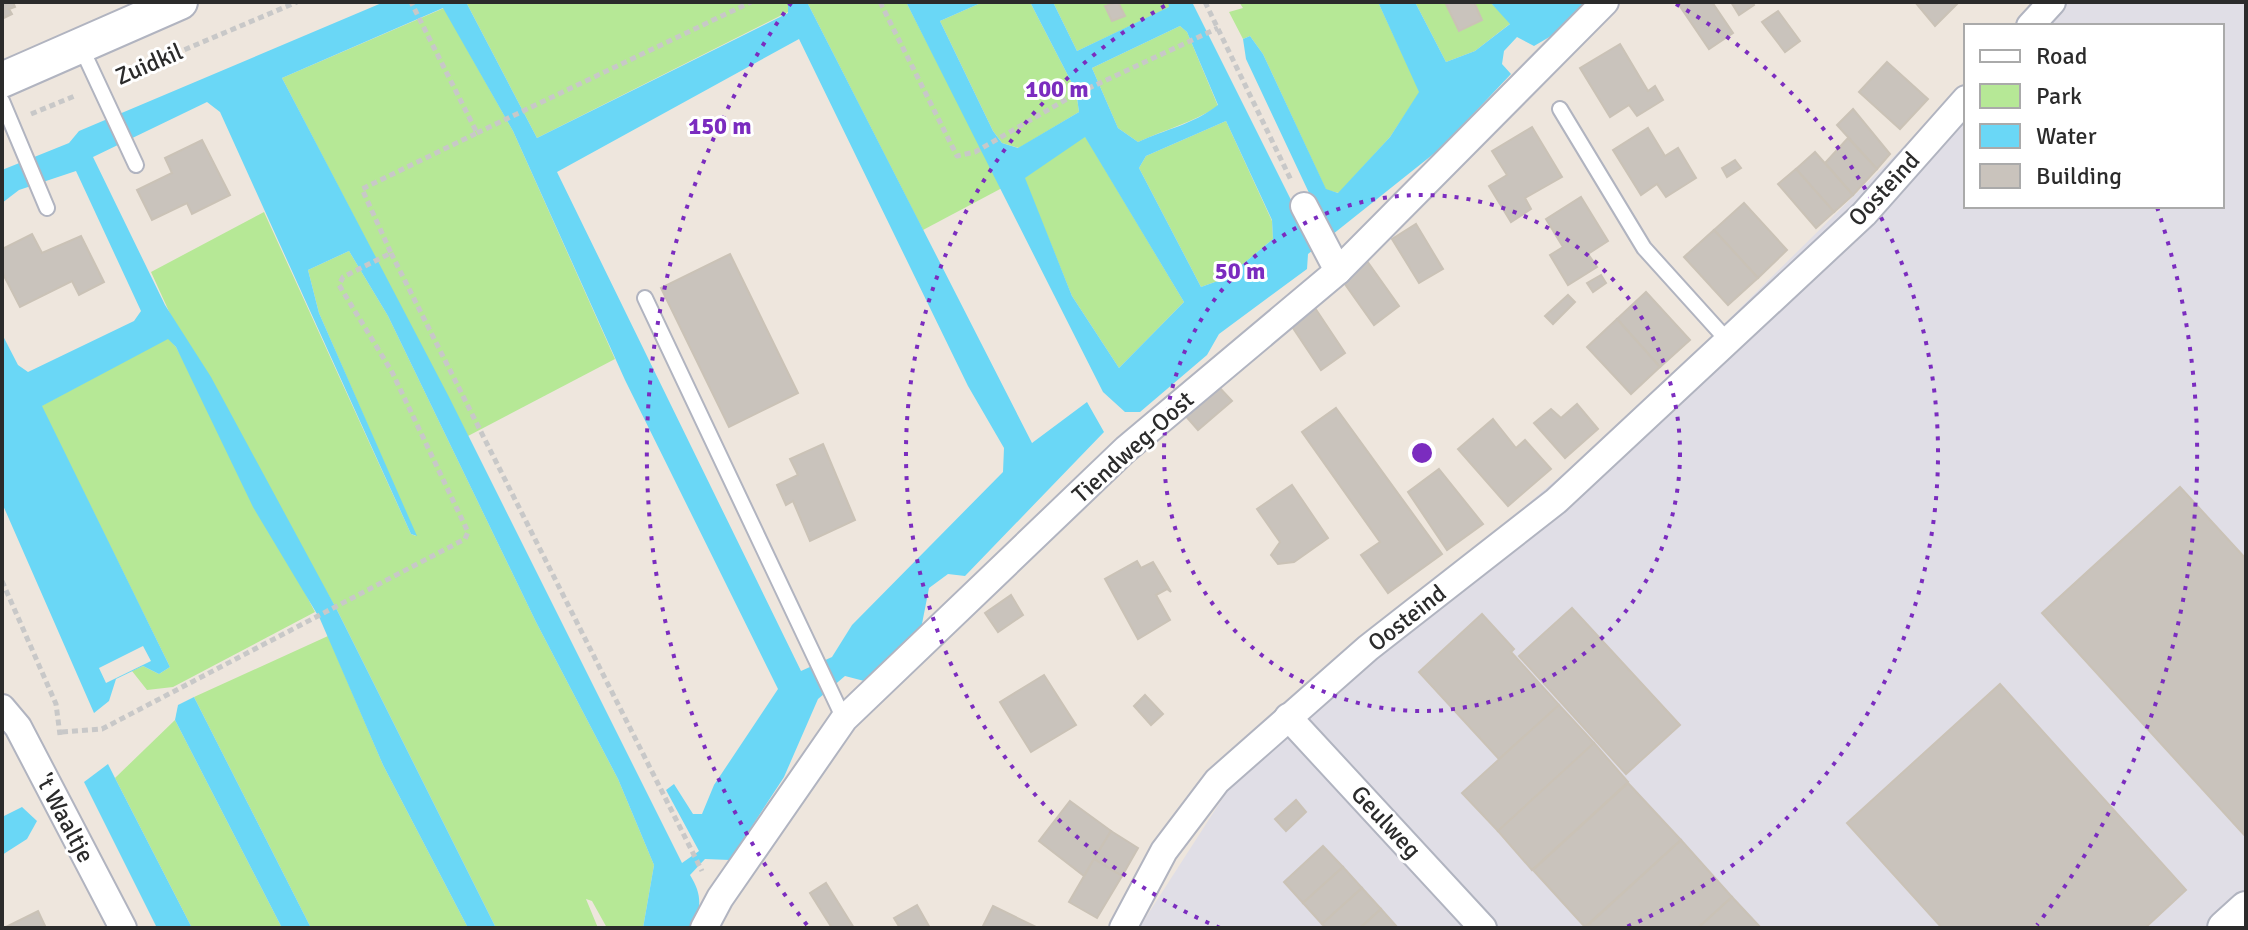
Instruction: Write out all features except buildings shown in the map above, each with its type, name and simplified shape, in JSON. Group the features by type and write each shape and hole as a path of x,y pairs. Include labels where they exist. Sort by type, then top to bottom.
{"street":[{"name":"Tiendweg-Oost","path":"704,928 720,898 840,714 1126,449 1338,271 1605,2"},
{"path":"2032,24 2052,2"},
{"name":"Zuidkil","path":"2,80 81,47 159,6"},
{"name":"Oosteind","path":"1123,928 1164,851 1217,781 1368,648 1556,501 1864,214 1964,101"},
{"path":"1304,206 1338,271"},
{"name":"'t Waaltje","path":"2,710 18,727 123,928"},
{"name":"Geulweg","path":"1288,717 1483,928"},
{"path":"2225,928 2246,909"}],"lane":[{"path":"81,47 136,165"},
{"path":"2,101 47,208"},
{"path":"1560,109 1644,248 1728,341"},
{"path":"645,298 840,714"}],"path":[{"name":"Zuidkil","path":"12,124 297,2"},
{"path":"411,2 477,133"},
{"path":"701,871 391,253 362,189 751,2"},
{"path":"880,2 957,156 975,152 1074,95 1218,28"},
{"path":"1205,2 1304,206"},
{"path":"62,732 102,729 344,599 465,539 468,532 392,372 339,285 343,277 391,253"},
{"path":"2,581 56,704 62,732 55,749 35,759"}],"shaded area":[{"path":"2050,2 2246,2 2246,928 1139,928 1273,720 1629,418 1964,87 1964,208 2224,208 2224,24 2028,24"}],"green space":[{"path":"466,2 788,2 788,12 537,138"},
{"path":"807,2 906,2 1002,188 923,230"},
{"path":"983,2 1030,2 1076,91 1079,112 1019,148 1002,143 993,131 940,21"},
{"path":"1053,2 1168,2 1170,7 1077,51"},
{"path":"1239,2 1378,2 1420,92 1390,137 1339,193 1326,190 1263,54 1250,36 1243,39 1229,12 1243,8"},
{"path":"1415,2 1490,2 1511,23 1475,51 1446,62"},
{"path":"444,8 513,131 615,359 468,436 282,78"},
{"path":"1180,26 1187,32 1218,106 1138,142 1118,128 1092,68"},
{"path":"1226,121 1272,221 1273,239 1226,278 1201,287 1139,168 1146,156"},
{"path":"1085,136 1184,302 1119,368 1072,296 1024,178"},
{"path":"264,212 411,534 416,536 319,313 308,270 349,251 388,316 536,622 618,779 654,865 643,928 607,928 592,901 586,899 598,928 496,928 337,610 177,329 151,272"},
{"path":"168,338 176,347 315,612 173,687 147,690 132,671 143,666 159,674 170,667 41,406"},
{"path":"328,636 383,765 468,928 311,928 194,697"},
{"path":"175,720 282,928 192,928 115,778"}],"water":[{"path":"384,2 466,2 537,138 788,13 788,2 807,2 1032,443 1087,402 1104,432 965,576 948,574 929,588 921,629 868,682 845,676 818,699 784,777 730,860 705,859 690,875 699,901 692,928 643,928 654,865 618,779 536,622 388,316 349,251 308,270 319,313 417,536 411,534 220,112 207,102 93,157 165,305 211,377 337,610 496,928 468,928 383,765 320,619 253,507 176,347 168,339 42,406 170,667 159,674 143,666 116,679 109,701 94,713 2,503 2,334 18,365 28,372 134,321 141,311 76,171 19,190 2,203 2,170 69,143 79,131","holes":["443,8 513,131 625,380 778,689 714,785 702,814 693,814 674,784 666,790 699,851 682,863 449,397 282,78","799,39 968,386 1004,448 1003,472 852,625 832,657 801,671 557,172"]},
{"path":"906,2 983,2 940,21 993,131 1002,143 1018,148 1079,112 1076,91 1030,2 1053,2 1077,51 1169,7 1168,2 1192,2 1300,218 1318,212 1246,59 1243,39 1250,36 1263,54 1326,189 1338,193 1390,137 1419,92 1378,2 1415,2 1446,62 1475,51 1510,24 1490,2 1587,2 1558,32 1534,46 1517,37 1504,51 1502,64 1511,74 1441,148 1308,254 1307,269 1219,334 1207,355 1140,412 1125,412 1103,392","holes":["1180,26 1187,32 1218,105 1189,122 1138,142 1118,128 1092,68","1226,121 1272,220 1273,239 1226,278 1201,287 1139,168 1146,156","1085,137 1184,302 1119,368 1072,296 1025,178"]},
{"path":"194,697 311,928 282,928 175,720 178,705"},
{"path":"108,764 192,928 157,928 84,782"},
{"path":"22,807 37,821 27,839 2,855 2,817"}],"pier":[{"path":"143,646 151,661 106,683 99,668"}]}
